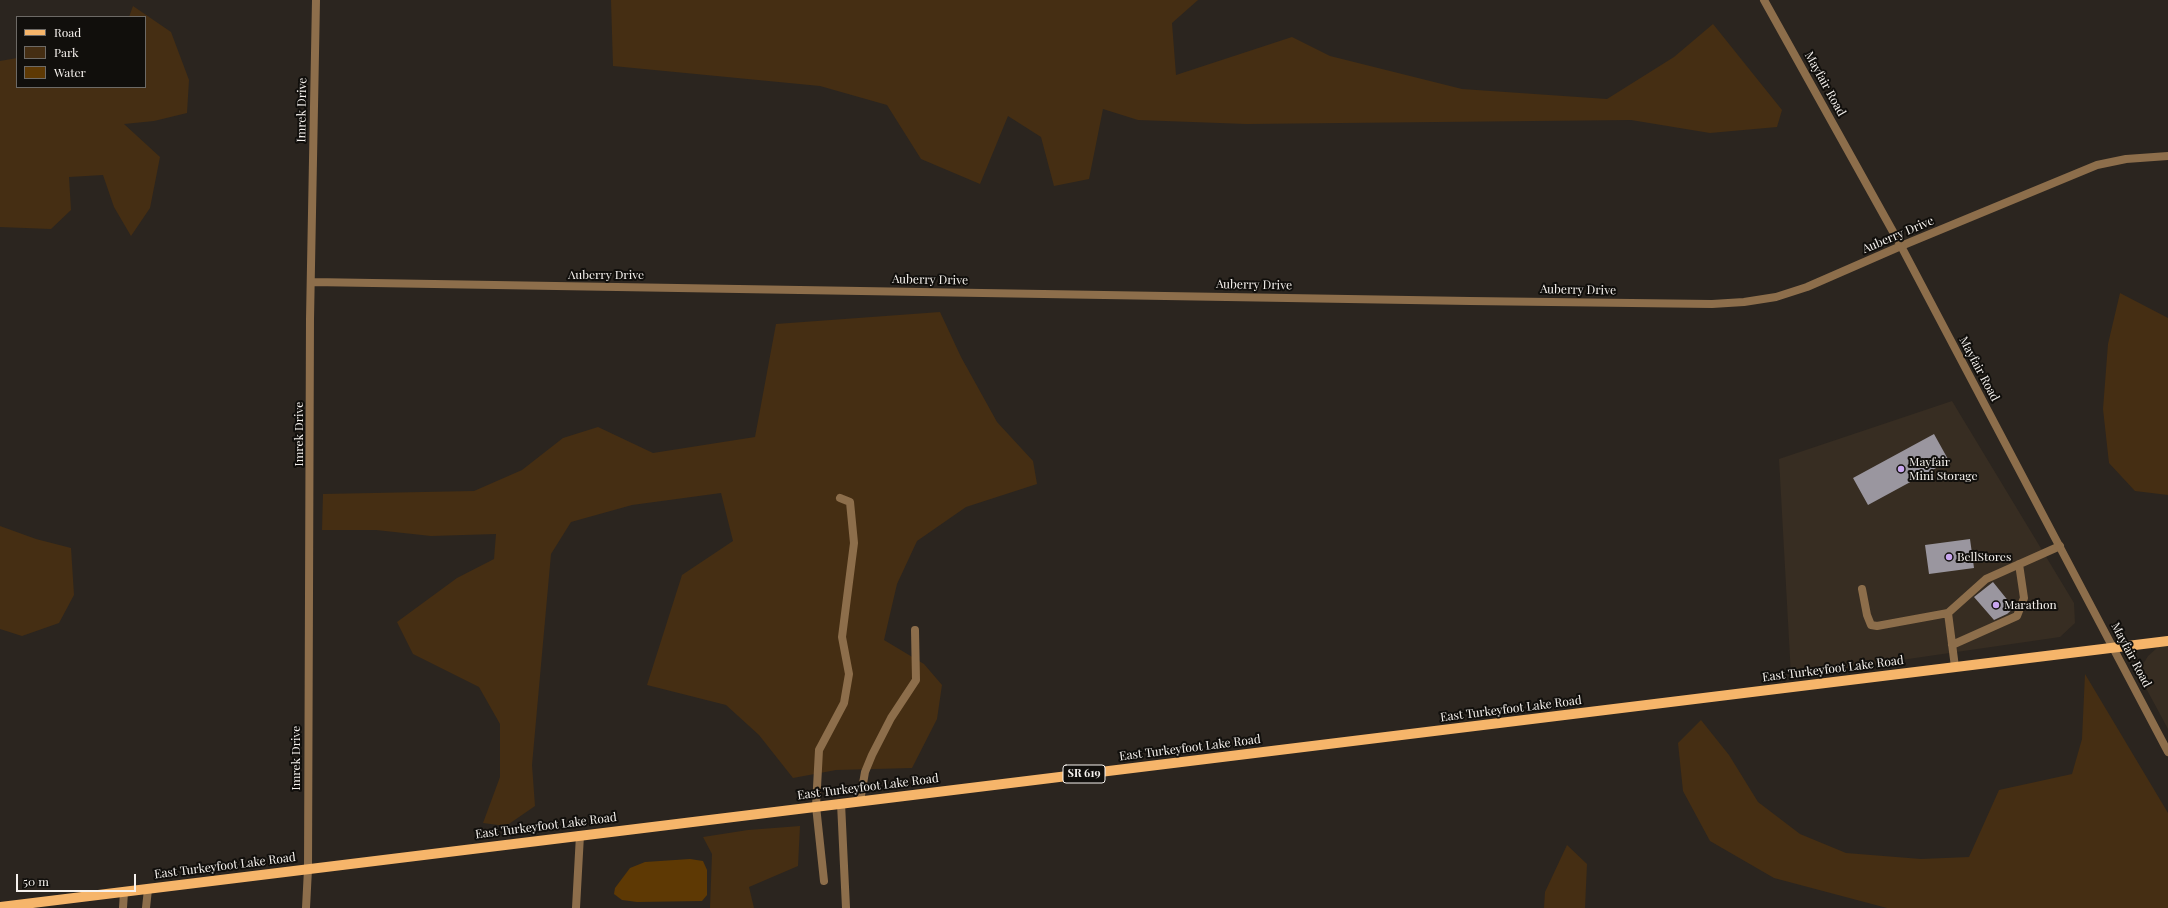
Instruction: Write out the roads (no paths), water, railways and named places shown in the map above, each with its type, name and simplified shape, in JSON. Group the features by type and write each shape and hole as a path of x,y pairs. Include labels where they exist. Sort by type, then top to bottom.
{"main road":[{"name":"East Turkeyfoot Lake Road","path":"0,907 2168,641"}],"street":[{"name":"Imrek Drive","path":"306,908 308,869 312,282 316,0"},
{"name":"Mayfair Road","path":"1764,0 1901,246 2168,752"},
{"name":"Auberry Drive","path":"312,282 1712,304 1751,301 1776,297 1808,287 1901,246 2097,165 2126,159 2168,156"},
{"path":"824,881 816,806 819,750 844,703 849,674 842,637 854,543 850,502 840,498"},
{"path":"1862,589 1867,616 1871,624 1877,626 1948,612 1986,579 2060,546"},
{"path":"1952,645 2017,616 2024,598 2019,564"},
{"path":"1948,612 1955,667"},
{"path":"860,801 865,772 872,755 891,718 916,680 915,630"},
{"path":"841,803 846,908"},
{"path":"576,908 580,836"},
{"path":"146,908 148,889"},
{"path":"124,892 124,908"}],"water":[{"path":"690,859 703,861 707,870 707,895 702,901 637,902 622,900 614,894 615,888 630,868 645,862"}],"place":[{"name":"Mayfair Mini Storage","path":"1901,469"},
{"name":"BellStores","path":"1949,557"},
{"name":"Marathon","path":"1996,605"}]}
